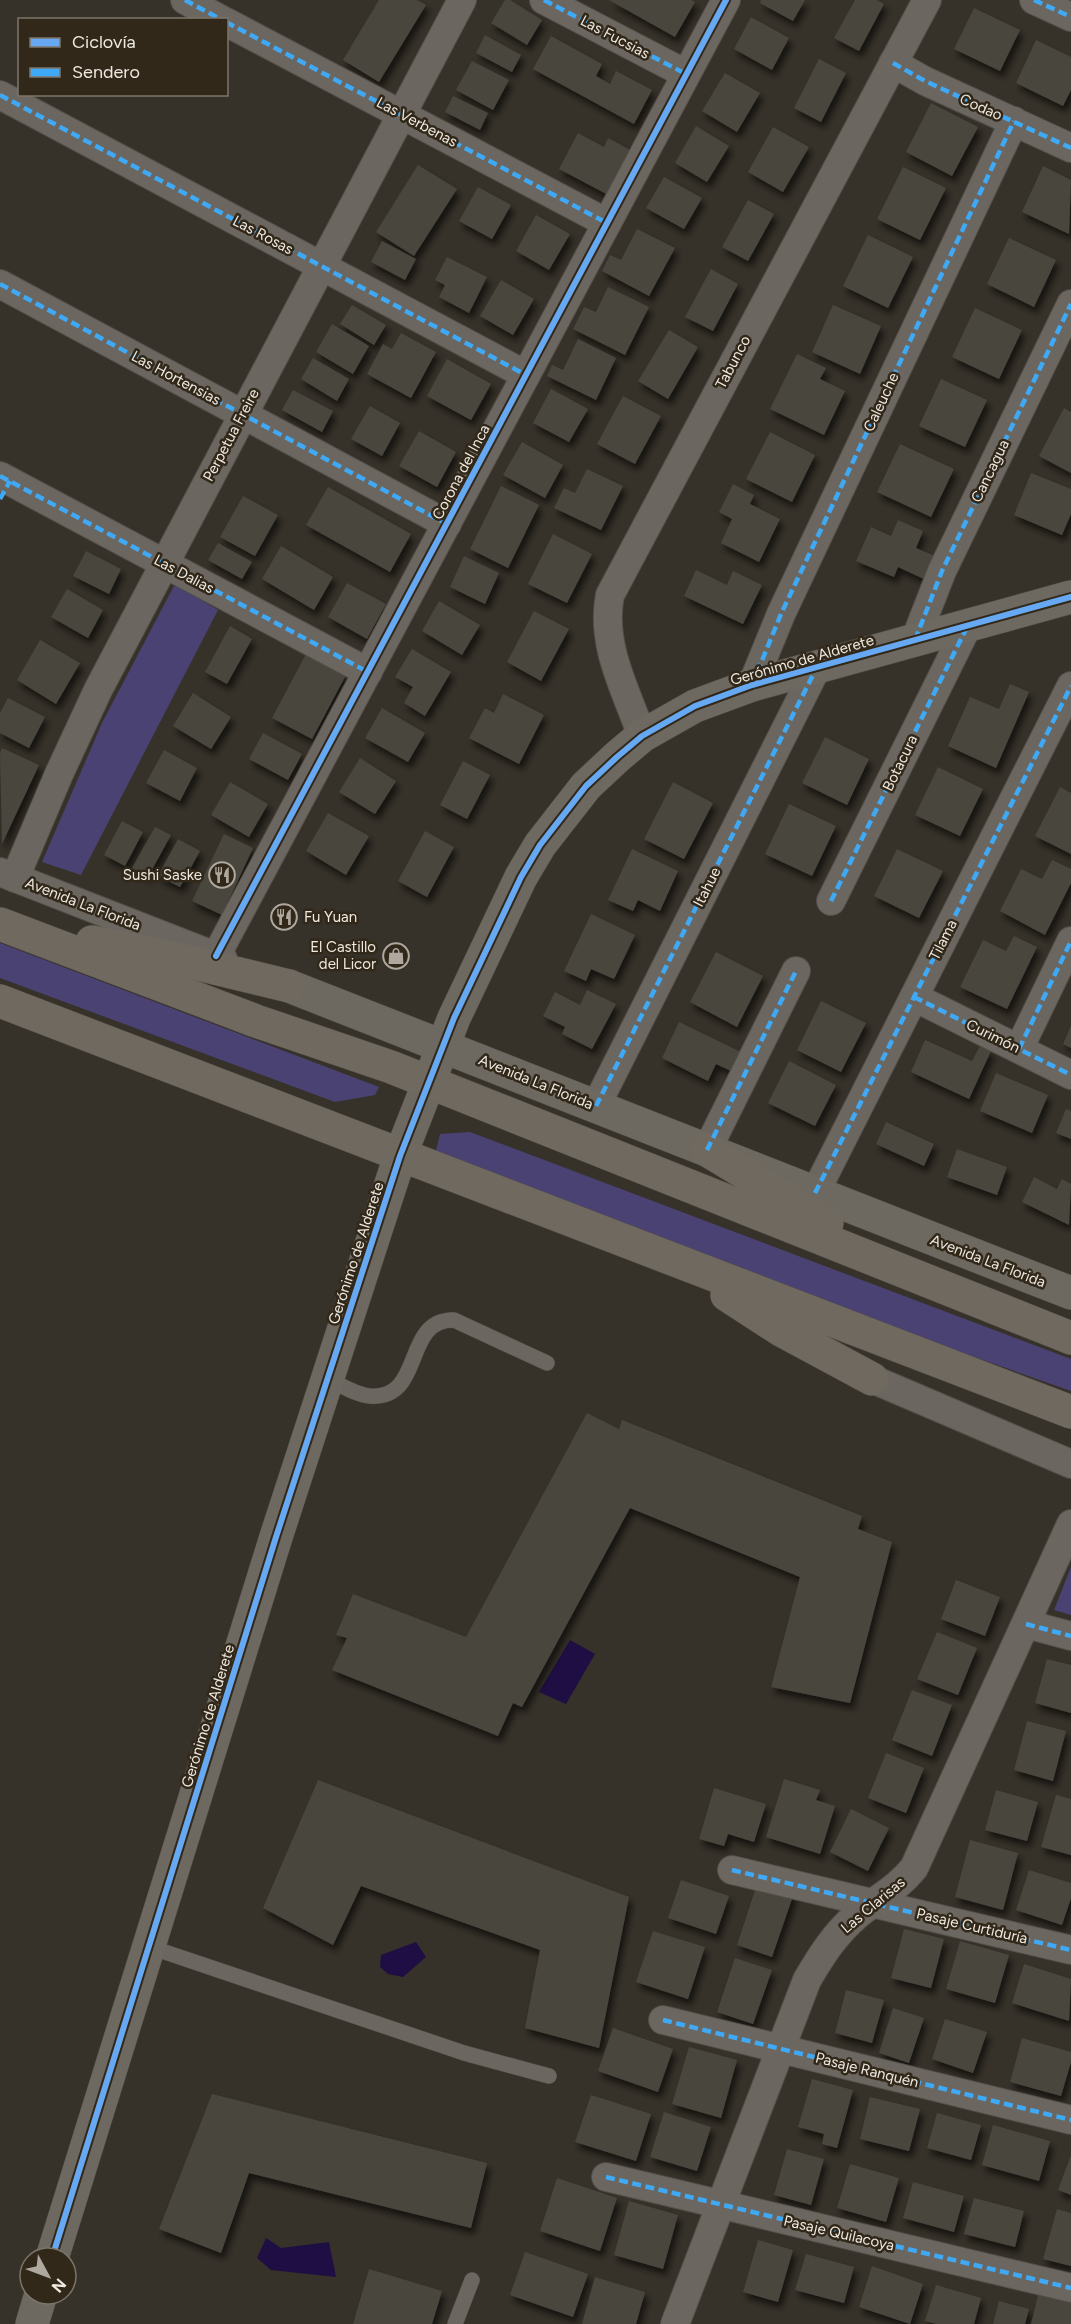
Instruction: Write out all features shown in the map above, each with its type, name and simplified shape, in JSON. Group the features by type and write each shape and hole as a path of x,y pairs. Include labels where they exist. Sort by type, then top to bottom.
{"main road":[{"path":"5,926 177,959 289,986"},
{"path":"5,926 256,1021 428,1081 1071,1338"},
{"path":"0,1001 1071,1412"},
{"path":"707,1150 906,1271"},
{"path":"676,1259 781,1330 872,1379"}],"street":[{"path":"185,0 218,18"},
{"name":"Perpetua Freire","path":"8,875 163,563 462,0"},
{"name":"Las Fucsias","path":"544,0 686,74"},
{"name":"Corona del Inca","path":"216,956 726,0"},
{"name":"Tabunco","path":"642,736 610,648 606,630 610,595 927,0"},
{"path":"1034,0 1071,17"},
{"name":"Las Verbenas","path":"228,23 607,223"},
{"name":"Codao","path":"893,63 925,81 1071,148"},
{"name":"Las Rosas","path":"0,95 526,375"},
{"name":"Caleuche","path":"752,685 781,614 1014,121"},
{"name":"Las Hortensias","path":"0,284 447,524"},
{"name":"Cancagua","path":"915,640 942,571 1071,304"},
{"name":"Las Dalias","path":"3,485 163,563 368,672"},
{"name":"Gerónimo de Alderete","path":"56,2246 400,1156 442,1045 521,877 540,845 586,786 642,736 695,706 752,685 1071,597"},
{"name":"Botacura","path":"831,901 968,625"},
{"name":"Itahue","path":"596,1106 817,667"},
{"name":"Tilama","path":"815,1193 1071,686"},
{"name":"Avenida La Florida","path":"8,875 1071,1293"},
{"path":"1018,1049 1071,941"},
{"path":"707,1150 796,971"},
{"name":"Curimón","path":"914,997 1071,1075"},
{"path":"872,1379 1071,1464"},
{"name":"Las Clarisas","path":"675,2324 807,1980 843,1929 904,1880 914,1868 1071,1524"},
{"path":"1026,1624 1071,1636"},
{"name":"Pasaje Curtiduría","path":"732,1870 1071,1950"},
{"name":"Pasaje Ranquén","path":"663,2020 1071,2120"},
{"name":"Pasaje Quilacoya","path":"606,2177 1071,2288"},
{"path":"32,2324 37,2306"}],"lane":[{"path":"328,1379 362,1395 387,1394 404,1381 425,1331 434,1323 444,1320 454,1320 548,1363"},
{"path":"150,1947 464,2053 549,2076"},
{"path":"455,2324 472,2280"}],"shaded area":[{"path":"175,584 218,610 81,875 42,862 102,723"},
{"path":"0,943 379,1087 375,1095 335,1102 0,978"},
{"path":"470,1132 1071,1359 1071,1391 727,1270 436,1151 440,1134"},
{"path":"1071,1567 1071,1615 1054,1610"},
{"path":"570,1640 595,1654 566,1704 539,1692"},
{"path":"416,1942 426,1957 403,1977 388,1974 380,1967 381,1955"},
{"path":"266,2238 281,2248 329,2242 336,2277 271,2270 257,2258"}],"building":[{"path":"379,0 417,0 426,5 379,82 343,60"},
{"path":"505,0 510,0 542,20 527,45 491,23"},
{"path":"609,0 691,0 695,2 675,37"},
{"path":"761,0 805,0 793,21 760,3"},
{"path":"855,0 877,0 884,4 859,51 834,38"},
{"path":"974,8 1020,30 1000,71 954,49"},
{"path":"751,17 789,38 772,70 734,49"},
{"path":"485,35 521,55 512,72 476,53"},
{"path":"551,36 602,64 596,76 610,84 616,71 652,90 634,124 533,69"},
{"path":"1036,40 1071,57 1071,90 1063,106 1016,83"},
{"path":"819,59 846,73 821,122 794,108"},
{"path":"472,61 509,80 493,110 456,90"},
{"path":"725,73 760,93 737,132 702,111"},
{"path":"453,96 488,113 480,130 445,112"},
{"path":"931,103 978,127 952,176 906,152"},
{"path":"696,126 729,146 707,182 675,163"},
{"path":"773,127 809,147 783,192 748,172"},
{"path":"578,133 604,147 608,138 636,153 612,197 559,169"},
{"path":"418,165 457,189 414,256 376,232"},
{"path":"1043,166 1071,180 1069,234 1022,212"},
{"path":"903,167 946,188 920,240 877,219"},
{"path":"664,177 702,198 684,229 646,208"},
{"path":"478,187 511,205 492,239 459,221"},
{"path":"748,200 774,214 748,261 722,247"},
{"path":"536,215 570,234 549,270 516,251"},
{"path":"637,229 675,248 649,296 602,271 610,255 621,260"},
{"path":"868,235 913,257 888,308 843,286"},
{"path":"1009,238 1056,260 1034,307 987,284"},
{"path":"382,241 416,259 405,280 371,262"},
{"path":"447,257 487,277 469,313 439,297 445,285 435,280"},
{"path":"711,269 738,284 713,331 685,317"},
{"path":"501,280 534,299 513,335 480,316"},
{"path":"608,287 649,307 625,355 573,329 584,307 596,312"},
{"path":"352,305 386,325 374,345 340,324"},
{"path":"833,305 881,326 860,374 812,352"},
{"path":"975,308 1022,330 999,379 952,357"},
{"path":"332,324 369,346 353,374 316,352"},
{"path":"669,330 698,347 668,399 638,381"},
{"path":"401,333 436,352 411,398 367,374 383,344 392,349"},
{"path":"578,339 616,358 596,400 547,376 552,365 563,370"},
{"path":"797,354 826,368 820,379 845,391 824,435 770,409"},
{"path":"313,358 349,379 337,401 301,379"},
{"path":"447,359 491,384 471,420 427,396"},
{"path":"941,379 987,400 965,447 919,426"},
{"path":"551,389 588,409 569,442 533,423"},
{"path":"293,390 333,411 322,432 282,410"},
{"path":"623,396 661,416 635,464 597,444"},
{"path":"370,406 400,423 382,456 351,439"},
{"path":"1064,408 1071,412 1071,473 1039,456"},
{"path":"419,431 456,452 437,487 399,466"},
{"path":"770,432 815,455 792,502 746,479"},
{"path":"522,442 563,465 545,498 503,475"},
{"path":"900,444 954,469 931,517 877,492"},
{"path":"587,469 623,486 601,530 554,508 564,488 575,493"},
{"path":"1031,473 1071,489 1071,514 1062,535 1014,515"},
{"path":"733,484 754,495 750,504 780,519 759,562 721,543 732,519 719,512"},
{"path":"501,486 539,505 508,568 470,549"},
{"path":"328,487 411,534 390,572 306,525"},
{"path":"243,496 278,515 255,556 220,537"},
{"path":"898,520 923,531 916,548 937,557 926,580 898,567 894,577 856,561 871,527 891,536"},
{"path":"553,534 592,554 567,603 528,584"},
{"path":"218,543 252,562 242,579 208,560"},
{"path":"281,546 333,577 314,610 262,579"},
{"path":"86,551 121,569 109,594 73,576"},
{"path":"464,556 499,573 485,604 450,587"},
{"path":"696,570 727,585 733,571 762,585 743,624 684,596"},
{"path":"347,583 386,604 367,639 328,617"},
{"path":"67,589 103,610 88,638 51,617"},
{"path":"439,601 480,625 462,655 422,631"},
{"path":"534,611 569,629 541,681 507,662"},
{"path":"230,626 252,639 227,684 205,672"},
{"path":"40,640 80,663 56,704 17,680"},
{"path":"412,649 451,672 425,716 404,703 413,687 395,677"},
{"path":"306,654 346,675 312,739 272,718"},
{"path":"1010,684 1029,692 996,768 948,746 970,697 999,709"},
{"path":"193,693 231,717 211,749 173,726"},
{"path":"503,694 544,715 519,764 469,738 485,708 494,713"},
{"path":"8,698 45,717 29,748 0,733 0,713"},
{"path":"382,708 425,733 408,762 365,738"},
{"path":"263,733 302,754 288,780 249,759"},
{"path":"825,737 869,759 847,805 802,783"},
{"path":"2,748 39,765 2,844 0,753"},
{"path":"164,750 197,768 180,801 146,783"},
{"path":"360,758 396,781 375,814 339,792"},
{"path":"463,761 490,775 467,819 440,805"},
{"path":"938,767 983,789 960,836 915,815"},
{"path":"230,782 268,804 249,837 211,815"},
{"path":"673,782 713,803 684,859 644,839"},
{"path":"1060,787 1071,793 1071,854 1035,836"},
{"path":"789,804 836,826 812,876 765,854"},
{"path":"328,813 369,836 346,875 306,851"},
{"path":"122,821 143,832 125,866 104,855"},
{"path":"155,827 171,835 148,877 132,868"},
{"path":"425,831 454,847 427,897 398,881"},
{"name":"Sushi Saske","path":"224,834 253,848 222,915 192,901"},
{"path":"178,839 200,851 180,887 158,876"},
{"path":"632,849 678,871 660,911 638,900 633,911 608,900"},
{"path":"897,849 943,871 919,918 874,896"},
{"path":"1052,860 1071,869 1071,883 1045,935 1000,911 1021,869 1042,879"},
{"path":"591,914 635,935 614,979 591,969 586,981 564,971"},
{"path":"1014,936 1037,947 1007,1009 960,987 983,940 1006,951"},
{"path":"716,952 763,976 737,1027 690,1002"},
{"path":"587,990 616,1004 592,1049 562,1034 565,1027 543,1016 555,992 580,1005"},
{"path":"821,1001 866,1023 841,1072 797,1050"},
{"path":"679,1022 741,1052 731,1071 716,1064 708,1081 662,1058"},
{"path":"1071,1026 1071,1048 1063,1044"},
{"path":"925,1040 972,1061 980,1046 991,1051 969,1099 911,1072"},
{"path":"789,1061 836,1085 815,1126 768,1103"},
{"path":"996,1073 1048,1095 1032,1133 980,1111"},
{"path":"1066,1109 1071,1111 1071,1139 1056,1133"},
{"path":"886,1122 934,1144 924,1166 876,1144"},
{"path":"957,1149 1007,1167 997,1195 947,1177"},
{"path":"1034,1177 1057,1189 1062,1179 1071,1184 1069,1225 1022,1202"},
{"path":"587,1413 619,1429 622,1420 862,1516 858,1529 892,1542 850,1703 771,1687 800,1577 630,1508 522,1707 513,1703 498,1736 332,1670 347,1638 336,1635 353,1594 466,1637"},
{"path":"956,1580 1000,1597 985,1636 941,1619"},
{"path":"937,1632 977,1648 958,1695 917,1679"},
{"path":"1047,1659 1071,1665 1071,1713 1035,1703"},
{"path":"912,1690 952,1705 932,1756 892,1740"},
{"path":"1027,1721 1066,1731 1053,1781 1014,1770"},
{"path":"886,1753 924,1768 906,1813 868,1798"},
{"path":"784,1779 820,1790 816,1800 835,1806 820,1854 766,1837"},
{"path":"318,1780 629,1897 599,2048 525,2028 540,1950 361,1886 333,1945 263,1908"},
{"path":"714,1788 766,1804 754,1842 728,1834 724,1846 699,1839"},
{"path":"996,1790 1038,1802 1027,1841 985,1830"},
{"path":"1056,1795 1071,1799 1071,1855 1041,1847"},
{"path":"851,1809 889,1828 868,1871 830,1852"},
{"path":"970,1840 1018,1853 1003,1910 955,1897"},
{"path":"1029,1870 1071,1883 1071,1898 1062,1925 1016,1910"},
{"path":"681,1880 729,1896 716,1934 668,1918"},
{"path":"758,1881 794,1893 772,1957 737,1945"},
{"path":"904,1929 944,1939 931,1988 891,1978"},
{"path":"653,1931 705,1947 688,1999 636,1982"},
{"path":"960,1941 1009,1955 995,2003 946,1989"},
{"path":"735,1958 772,1970 753,2024 717,2012"},
{"path":"1024,1964 1071,1979 1069,2021 1012,2003"},
{"path":"846,1990 884,2000 872,2043 835,2033"},
{"path":"893,2008 924,2018 909,2063 879,2053"},
{"path":"945,2019 987,2032 973,2073 932,2059"},
{"path":"613,2028 673,2049 658,2092 598,2071"},
{"path":"1022,2038 1071,2052 1071,2062 1061,2096 1010,2082"},
{"path":"689,2047 737,2060 721,2118 672,2104"},
{"path":"812,2079 853,2090 837,2148 822,2144 824,2134 798,2127"},
{"path":"212,2094 487,2163 471,2228 249,2173 221,2253 159,2229"},
{"path":"591,2095 651,2114 636,2161 575,2142"},
{"path":"870,2097 920,2109 909,2151 860,2139"},
{"path":"664,2112 711,2127 697,2171 650,2157"},
{"path":"937,2113 981,2125 971,2160 927,2148"},
{"path":"993,2125 1050,2141 1039,2181 982,2165"},
{"path":"787,2149 824,2159 811,2205 774,2195"},
{"path":"1071,2155 1071,2195 1058,2190"},
{"path":"850,2164 899,2178 886,2222 837,2208"},
{"path":"557,2178 617,2198 600,2251 540,2231"},
{"path":"913,2182 964,2196 954,2232 903,2218"},
{"path":"974,2198 1024,2211 1015,2247 964,2234"},
{"path":"629,2201 678,2215 663,2269 614,2255"},
{"path":"1057,2209 1071,2213 1071,2266 1043,2259"},
{"path":"758,2240 793,2250 778,2302 743,2292"},
{"path":"525,2252 588,2274 573,2317 510,2295"},
{"path":"806,2254 854,2267 844,2303 795,2290"},
{"path":"872,2266 923,2284 910,2324 859,2307"},
{"path":"369,2269 442,2291 432,2324 353,2324"},
{"path":"595,2277 645,2292 636,2324 582,2324"},
{"path":"936,2285 981,2298 974,2324 936,2324 925,2321"},
{"path":"1038,2295 1071,2302 1071,2324 1031,2324"},
{"path":"999,2301 1029,2309 1025,2324 993,2324"}],"marked path":[{"path":"185,0 218,18"},
{"path":"544,0 686,74"},
{"path":"1034,0 1071,17"},
{"path":"228,23 607,223"},
{"path":"893,63 925,81 1071,148"},
{"path":"0,95 526,375"},
{"path":"752,685 781,614 1014,121"},
{"path":"0,284 447,524"},
{"path":"915,640 942,571 1071,304"},
{"path":"0,476 368,672"},
{"path":"0,499 10,481"},
{"path":"831,901 968,625"},
{"path":"596,1106 817,667"},
{"path":"815,1193 1071,686"},
{"path":"1019,1049 1071,941"},
{"path":"707,1150 796,971"},
{"path":"914,997 1071,1075"},
{"path":"1026,1624 1071,1636"},
{"path":"732,1870 1071,1950"},
{"path":"663,2020 1071,2120"},
{"path":"606,2177 1071,2288"}],"cycle path":[{"path":"216,956 726,0"},
{"path":"56,2246 276,1537 400,1156 454,1018 521,877 540,845 586,786 617,757 642,736 695,706 752,685 1071,597"}],"place":[{"name":"Sushi Saske","path":"222,875"},
{"name":"Fu Yuan","path":"284,917"},
{"name":"El Castillo del Licor","path":"396,956"}]}
